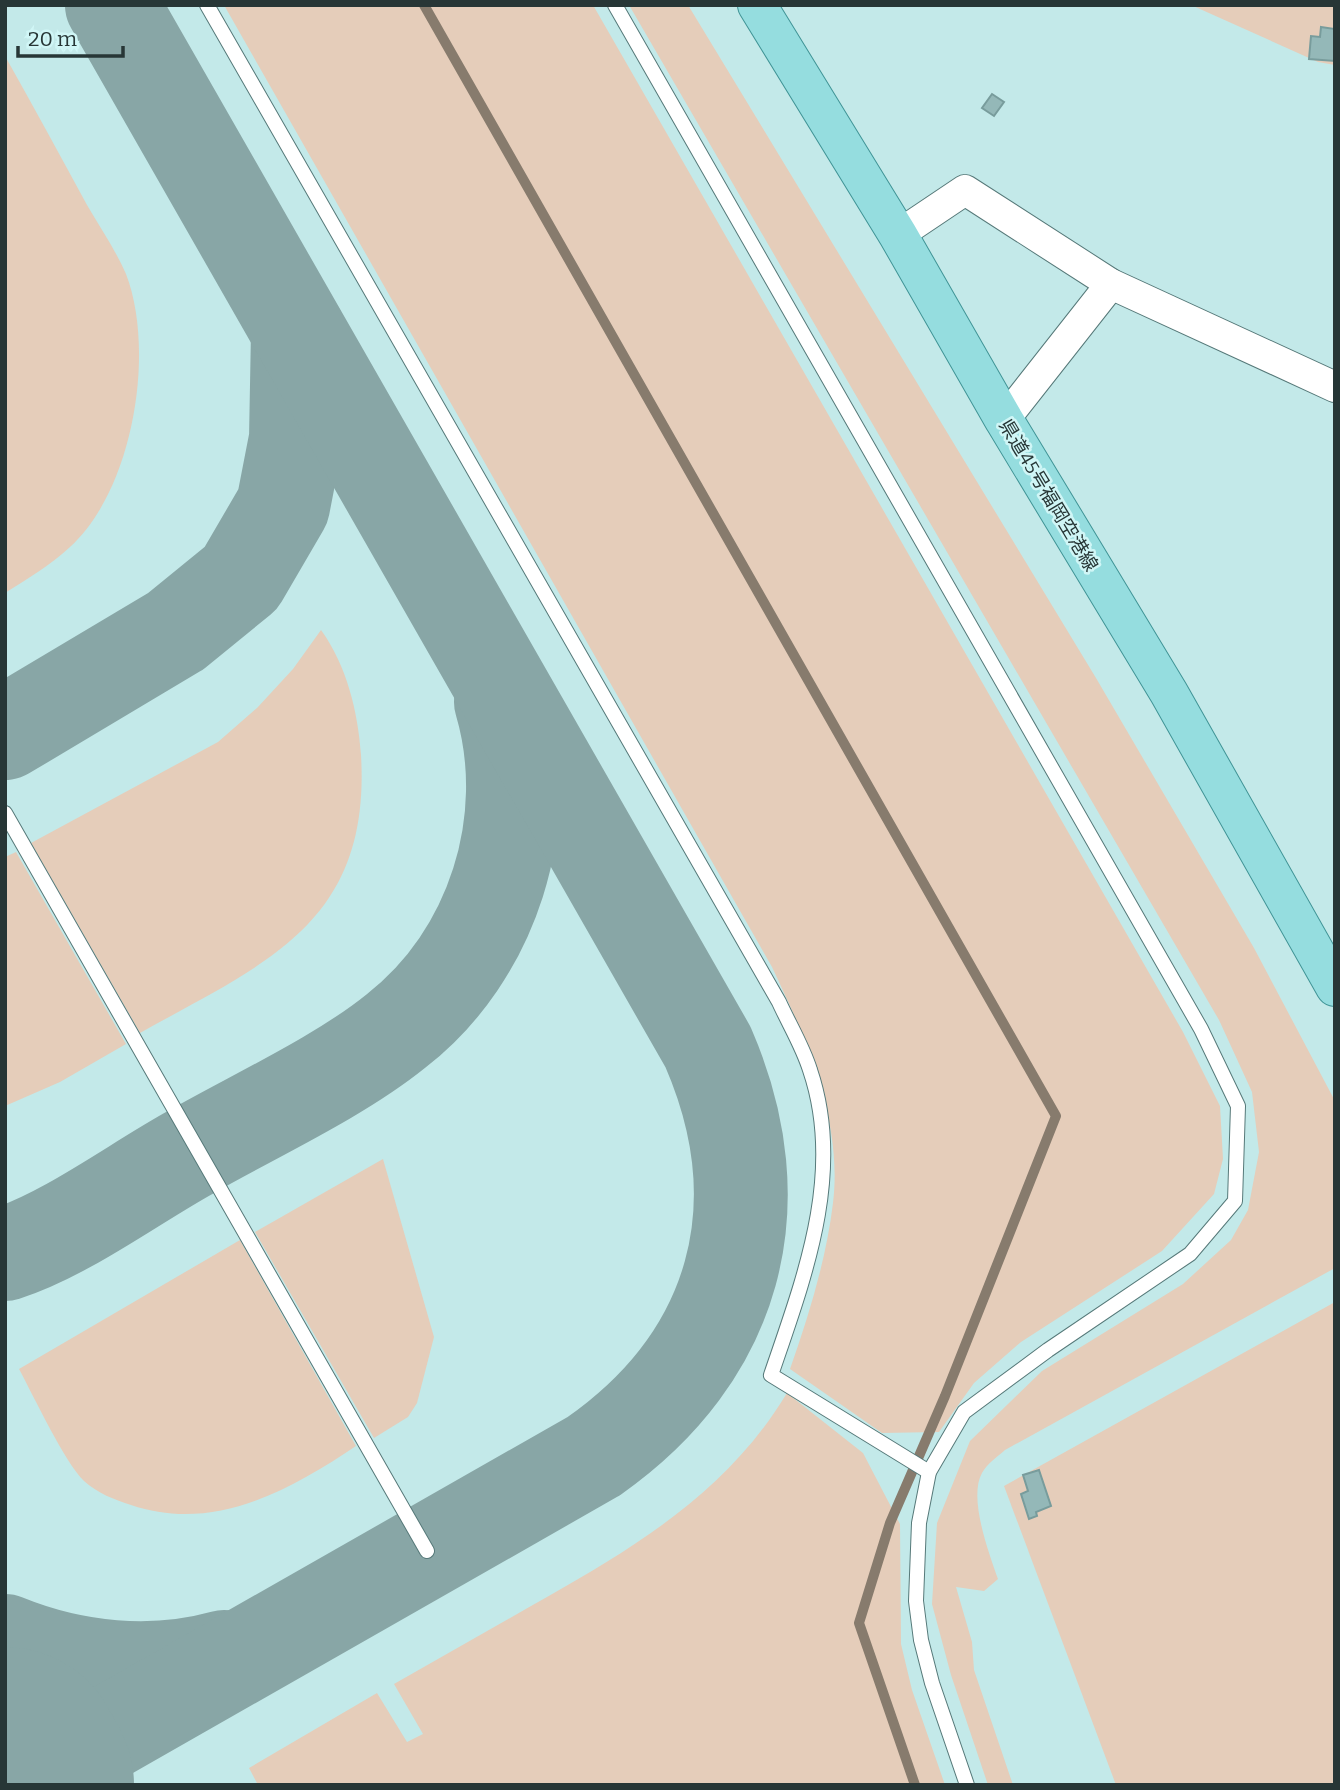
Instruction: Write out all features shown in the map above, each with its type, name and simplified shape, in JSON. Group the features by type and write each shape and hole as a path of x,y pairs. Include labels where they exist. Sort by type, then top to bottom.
{"main road":[{"name":"県道45号福岡空港線","path":"757,5 898,235 1004,421 1169,692 1335,987"}],"street":[{"path":"898,235 965,190 1111,284 1335,387"},
{"path":"1004,421 1111,284"}],"lane":[{"path":"207,5 779,1002 810,1070 823,1130 823,1194 807,1269 771,1375 929,1472"},
{"path":"615,5 1194,1017 1238,1106 1235,1200 1190,1254 1048,1350 964,1412 929,1472 919,1523 917,1614 932,1683 967,1785"},
{"path":"5,813 427,1551"}],"shaded area":[{"path":"224,5 593,5 1183,1032 1220,1106 1223,1159 1214,1194 1162,1251 1021,1342 974,1383 939,1432 882,1433 790,1369 821,1266 830,1224 835,1172 827,1111 819,1081 797,1023 772,967"},
{"path":"629,5 688,5 1096,678 1254,948 1335,1101 1335,1268 1005,1450 982,1473 977,1496 979,1511 985,1541 998,1579 984,1591 956,1587 972,1642 974,1670 1013,1785 988,1785 951,1675 932,1604 937,1523 970,1441 1042,1371 1183,1284 1231,1240 1248,1210 1259,1152 1252,1092 1219,1020"},
{"path":"1191,5 1335,5 1335,65 1318,62"},
{"path":"5,56 122,265 135,306 139,342 133,418 110,491 92,522 70,547 47,566 5,593"},
{"path":"321,630 338,659 350,690 361,755 360,813 348,860 328,899 301,931 267,959 229,984 140,1033 31,843 218,742 257,708 293,669"},
{"path":"16,852 126,1044 60,1082 5,1106 5,857"},
{"path":"383,1159 434,1337 417,1403 408,1417 374,1438 255,1232"},
{"path":"240,1240 356,1446 277,1492 221,1511 191,1514 161,1512 131,1505 100,1493 84,1481 68,1460 19,1369"},
{"path":"1335,1302 1335,1785 1116,1785 1004,1486"},
{"path":"787,1393 863,1453 900,1524 901,1644 912,1690 945,1785 258,1785 249,1768 377,1693 407,1742 423,1734 394,1684 582,1577 681,1511 738,1458 764,1427"}],"building":[{"path":"1321,27 1335,29 1335,61 1309,59 1311,36 1320,37"},
{"path":"992,94 1004,102 994,116 982,108"},
{"path":"1039,1470 1051,1506 1036,1512 1037,1516 1029,1519 1021,1494 1028,1491 1023,1475"}],"waterway":[{"path":"424,5 1056,1116 945,1396 890,1523 859,1623 915,1785"}],"taxiway":[{"path":"17,1785 594,1456 642,1416 681,1372 711,1325 730,1274 740,1220 739,1164 729,1106 708,1047 112,5"},
{"path":"5,733 176,631 241,578 283,506 296,439 298,331"},
{"path":"5,1254 76,1221 191,1152 323,1080 396,1031 430,1000 458,965 481,925 498,883 509,838 513,793 511,747 501,702"},
{"path":"5,1641 58,1658 113,1667 169,1667 224,1657"}],"runway":[{"path":"5,1765 16,1785"}]}
